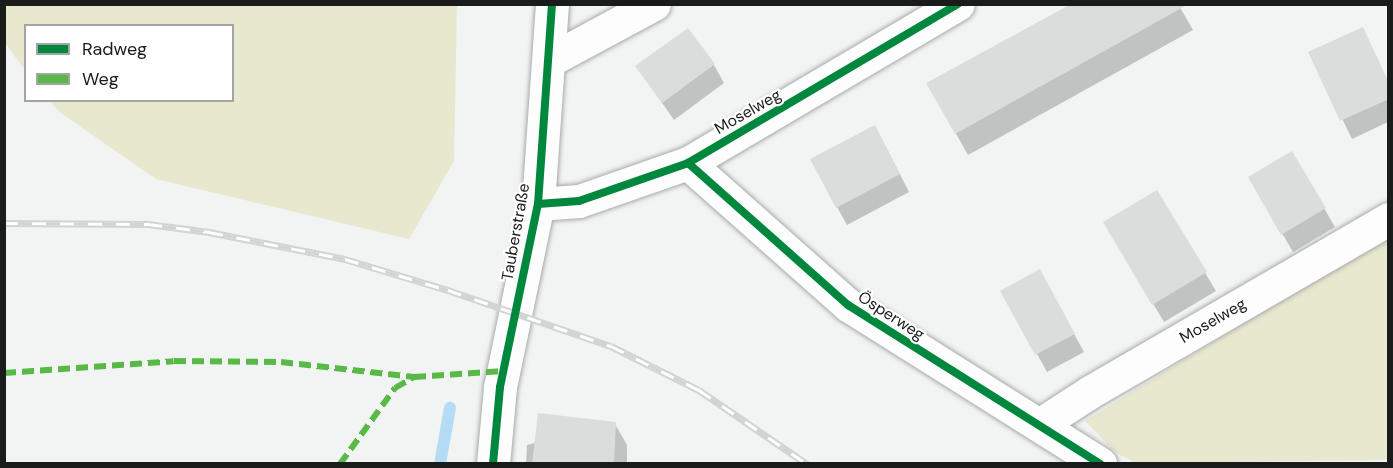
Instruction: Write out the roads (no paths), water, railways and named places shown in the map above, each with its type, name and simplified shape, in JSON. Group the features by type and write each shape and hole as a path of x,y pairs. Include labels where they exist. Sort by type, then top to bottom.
{"street":[{"name":"Tauberstraße","path":"493,464 500,387 537,204 550,60 552,4"},
{"path":"550,60 654,4"},
{"name":"Moselweg","path":"537,204 579,201 688,163 958,4"},
{"name":"Ösperweg","path":"688,163 848,305 1100,464"},
{"name":"Moselweg","path":"1039,425 1090,392 1389,219"}],"waterway":[{"path":"440,464 450,408"}],"railway":[{"path":"4,223 148,224 209,232 345,259 448,290 611,346 699,390 807,464"}]}
